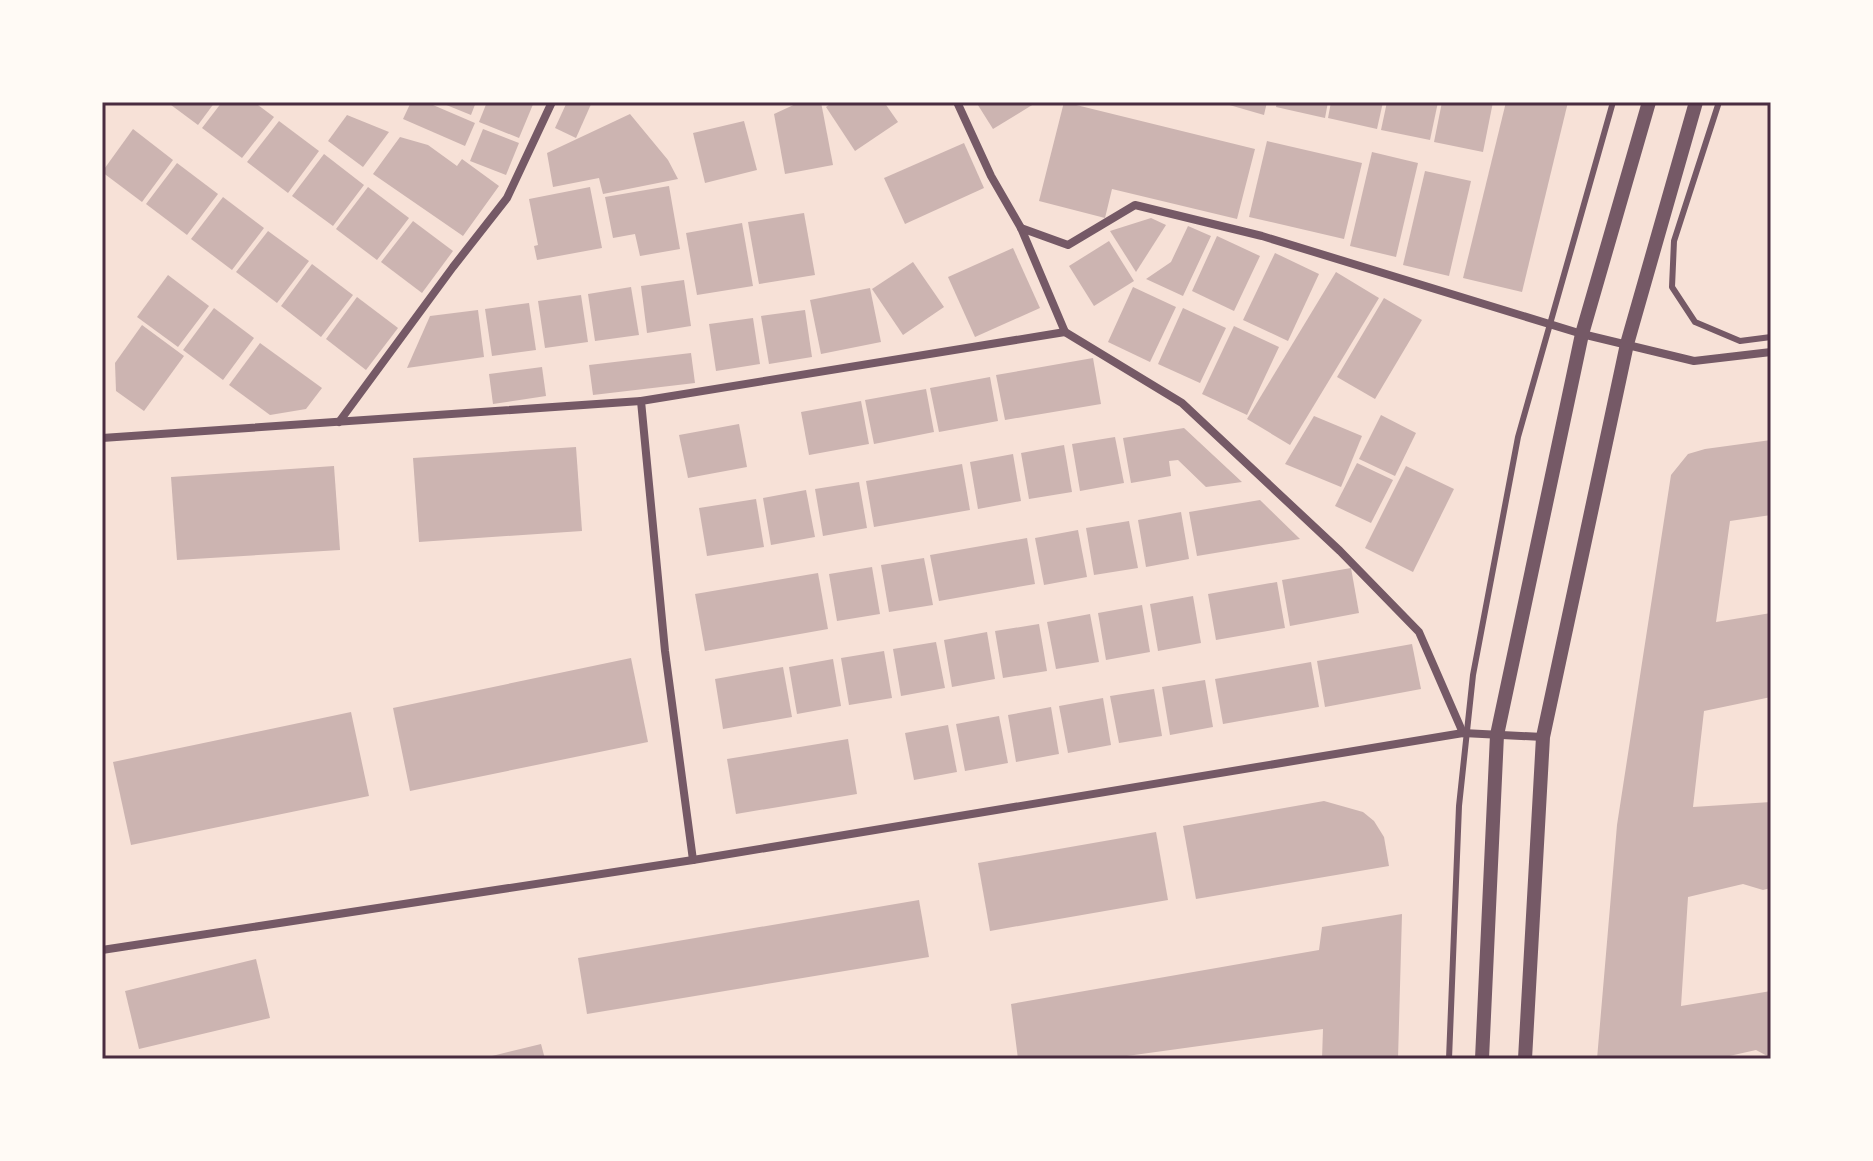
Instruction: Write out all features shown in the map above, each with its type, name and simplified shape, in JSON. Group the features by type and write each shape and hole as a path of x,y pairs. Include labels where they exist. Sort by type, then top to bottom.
{"street":[{"path":"339,422 507,198 552,102"},
{"path":"957,102 991,176 1021,228 1065,332 1182,403 1340,551 1419,632 1465,733"},
{"path":"1482,1059 1497,735 1582,334 1649,102"},
{"path":"1525,1059 1543,737 1627,344 1696,102"},
{"path":"1021,228 1068,245 1135,205 1262,236 1582,334 1694,361 1771,352"},
{"path":"102,438 641,401 1065,332"},
{"path":"641,401 665,651 693,860"},
{"path":"102,950 693,860 1465,733 1543,737"}],"lane":[{"path":"1449,1059 1459,806 1473,675 1518,437 1613,102"},
{"path":"1719,102 1674,241 1672,287 1695,322 1740,341 1771,337"}],"building":[{"path":"167,102 215,102 198,125"},
{"path":"222,102 254,102 274,117 242,158 202,128"},
{"path":"411,102 426,102 475,123 465,146 403,119"},
{"path":"439,102 476,102 471,115"},
{"path":"487,102 534,102 519,138 479,122"},
{"path":"567,102 592,102 576,138 555,128"},
{"path":"800,102 821,102 833,165 785,174 774,114"},
{"path":"833,102 884,102 898,122 855,151 826,107"},
{"path":"976,102 1037,102 993,129"},
{"path":"1064,102 1255,149 1237,219 1112,189 1105,218 1039,201"},
{"path":"1219,102 1267,102 1264,115"},
{"path":"1277,102 1328,102 1325,118 1276,107"},
{"path":"1331,102 1383,102 1377,129 1328,118"},
{"path":"1387,102 1438,102 1430,140 1381,130"},
{"path":"1442,102 1493,102 1483,152 1434,142"},
{"path":"1506,102 1568,102 1522,292 1463,278"},
{"path":"630,114 668,160 678,179 603,194 599,178 553,187 547,153"},
{"path":"347,115 389,132 363,167 328,141"},
{"path":"279,121 319,151 288,193 247,162"},
{"path":"744,121 757,170 705,183 693,133"},
{"path":"133,129 173,160 142,202 102,172"},
{"path":"483,129 519,143 506,175 470,161"},
{"path":"400,137 428,145 457,166 462,159 499,186 463,236 373,174"},
{"path":"1267,141 1362,163 1344,239 1249,217"},
{"path":"964,143 984,188 905,224 884,178"},
{"path":"1372,152 1418,163 1396,257 1350,246"},
{"path":"324,154 364,185 333,226 292,196"},
{"path":"177,163 218,194 187,235 146,204"},
{"path":"1425,171 1471,181 1449,276 1403,265"},
{"path":"669,186 680,249 640,256 635,234 613,238 605,197"},
{"path":"368,187 409,218 377,260 336,229"},
{"path":"590,187 602,248 537,260 534,246 538,245 529,199"},
{"path":"223,197 264,228 232,270 191,239"},
{"path":"804,213 815,275 759,284 748,222"},
{"path":"1151,218 1166,225 1136,272 1110,231"},
{"path":"413,221 453,251 422,293 381,262"},
{"path":"742,223 753,286 697,295 686,233"},
{"path":"1188,226 1211,236 1183,296 1146,279 1171,262"},
{"path":"268,231 309,261 277,303 236,272"},
{"path":"1217,236 1260,256 1234,311 1192,291"},
{"path":"1109,241 1134,281 1094,306 1069,266"},
{"path":"1013,248 1040,308 975,337 948,277"},
{"path":"1275,253 1319,274 1288,341 1243,320"},
{"path":"913,262 944,307 903,335 872,289"},
{"path":"312,264 353,295 321,337 281,306"},
{"path":"1336,272 1379,298 1290,445 1247,419"},
{"path":"168,275 209,306 178,347 137,317"},
{"path":"684,280 691,326 647,333 641,286"},
{"path":"631,287 639,335 595,341 588,294"},
{"path":"1133,287 1176,307 1150,362 1108,342"},
{"path":"870,288 881,342 821,354 810,300"},
{"path":"581,295 588,342 545,348 538,301"},
{"path":"357,297 398,328 366,370 326,339"},
{"path":"1384,298 1422,320 1375,399 1337,377"},
{"path":"529,303 536,350 492,356 485,309"},
{"path":"214,308 254,338 223,380 183,350"},
{"path":"1183,308 1226,328 1200,383 1158,364"},
{"path":"478,310 484,357 407,368 430,316"},
{"path":"805,310 812,357 769,364 761,316"},
{"path":"753,318 760,364 716,371 709,324"},
{"path":"142,325 184,356 144,411 116,391 115,363"},
{"path":"1234,326 1279,347 1247,415 1202,394"},
{"path":"260,343 322,388 306,409 270,415 229,385"},
{"path":"691,353 695,383 593,395 589,365"},
{"path":"1093,358 1101,404 1005,420 996,375"},
{"path":"542,367 546,396 493,404 489,374"},
{"path":"990,377 998,421 939,432 930,388"},
{"path":"926,389 934,432 874,444 865,400"},
{"path":"861,401 869,444 809,455 801,412"},
{"path":"1381,415 1416,433 1395,476 1359,459"},
{"path":"1314,416 1362,436 1341,487 1285,464"},
{"path":"739,424 747,467 688,478 679,435"},
{"path":"1184,428 1242,482 1206,487 1178,460 1169,461 1171,476 1131,483 1123,438"},
{"path":"1115,437 1124,483 1080,491 1072,444"},
{"path":"1771,440 1771,515 1730,521 1716,622 1771,613 1771,697 1704,711 1693,807 1771,802 1771,888 1763,890 1743,884 1688,897 1681,1006 1771,991 1771,1058 1756,1050 1716,1059 1597,1059 1617,825 1671,475 1688,454"},
{"path":"1064,445 1072,492 1029,499 1021,453"},
{"path":"576,447 582,531 419,542 413,458"},
{"path":"1013,454 1021,501 978,509 970,462"},
{"path":"1357,463 1393,480 1371,523 1335,506"},
{"path":"962,464 970,510 874,527 866,481"},
{"path":"334,466 340,550 177,560 171,477"},
{"path":"1406,466 1454,489 1413,572 1365,548"},
{"path":"859,482 867,528 823,536 815,489"},
{"path":"806,490 815,537 771,545 763,498"},
{"path":"756,499 764,547 707,556 699,508"},
{"path":"1260,500 1300,539 1197,556 1189,512"},
{"path":"1181,512 1189,559 1146,567 1138,520"},
{"path":"1129,521 1138,568 1094,575 1086,528"},
{"path":"1078,530 1087,577 1044,585 1035,538"},
{"path":"1027,538 1035,584 939,601 930,555"},
{"path":"924,558 933,605 889,612 881,565"},
{"path":"872,567 880,614 837,621 829,574"},
{"path":"1351,568 1359,613 1290,626 1282,580"},
{"path":"818,573 828,629 705,651 695,594"},
{"path":"1277,582 1285,628 1216,640 1208,594"},
{"path":"1193,596 1201,643 1158,651 1150,604"},
{"path":"1142,605 1150,652 1106,660 1098,613"},
{"path":"1090,614 1099,662 1056,669 1047,622"},
{"path":"1039,624 1047,671 1003,678 995,631"},
{"path":"987,632 995,679 952,687 944,640"},
{"path":"936,642 945,688 901,696 893,649"},
{"path":"1412,644 1421,689 1325,707 1317,661"},
{"path":"884,651 892,698 849,705 841,658"},
{"path":"631,658 648,742 410,791 393,708"},
{"path":"833,659 841,706 797,714 789,667"},
{"path":"1311,662 1319,707 1223,724 1215,679"},
{"path":"783,667 792,717 723,729 715,679"},
{"path":"1205,680 1213,727 1170,735 1162,687"},
{"path":"1154,689 1162,736 1119,743 1110,696"},
{"path":"1103,698 1111,745 1068,753 1059,706"},
{"path":"1051,707 1059,754 1016,762 1008,715"},
{"path":"351,712 369,796 131,845 113,762"},
{"path":"999,716 1008,763 965,771 956,724"},
{"path":"948,725 957,772 914,780 905,733"},
{"path":"848,739 857,794 736,814 727,759"},
{"path":"1324,801 1363,812 1374,821 1384,837 1389,866 1196,899 1183,826"},
{"path":"1156,832 1168,900 990,931 978,863"},
{"path":"919,900 929,957 587,1014 578,958"},
{"path":"1402,914 1398,1059 1322,1059 1323,1029 1105,1059 1018,1059 1011,1004 1319,950 1322,927"},
{"path":"256,959 270,1018 139,1049 125,991"},
{"path":"541,1044 545,1059 484,1059 484,1058"}]}
